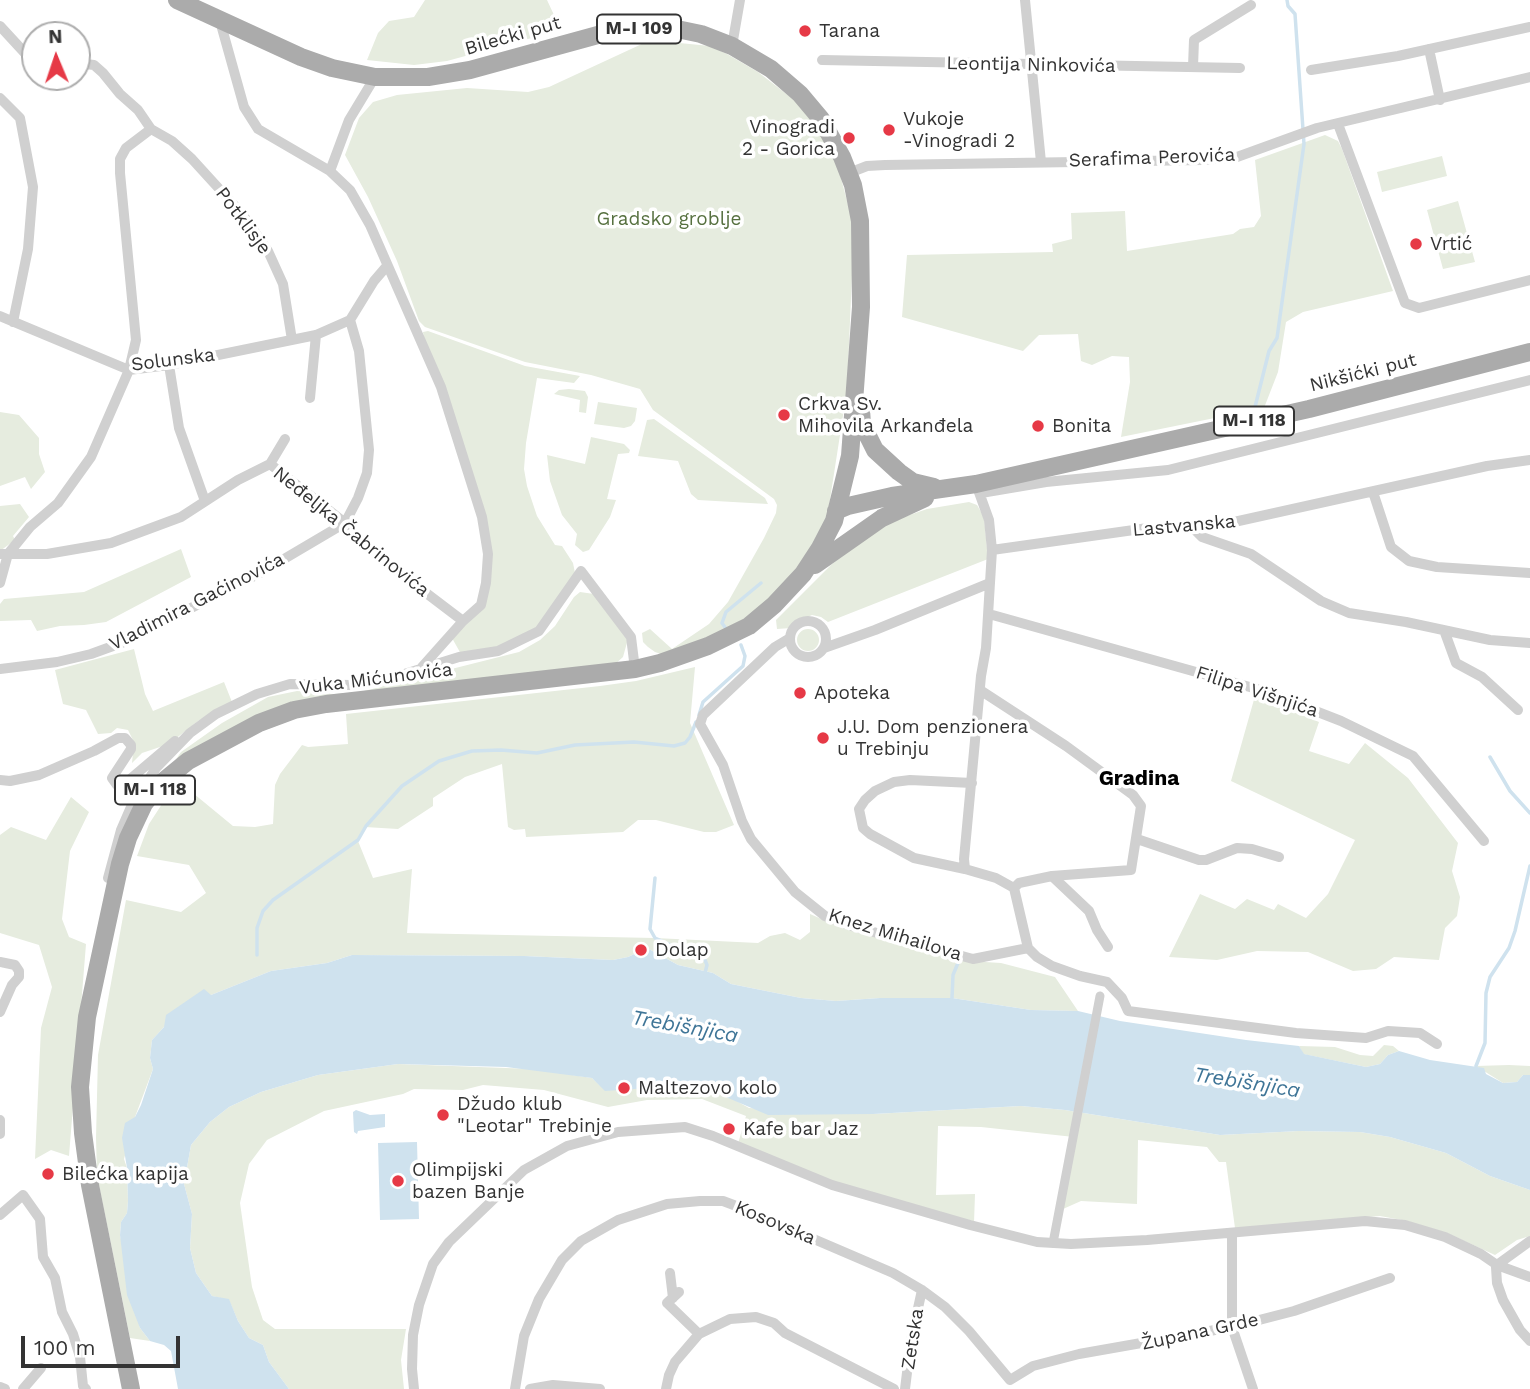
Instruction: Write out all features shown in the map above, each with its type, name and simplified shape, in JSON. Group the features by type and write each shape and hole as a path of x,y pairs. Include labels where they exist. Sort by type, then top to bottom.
{"main road":[{"name":"Bilećki put","path":"188,3 220,21 301,57 332,68 375,77 428,77 470,70 604,32 628,29 689,31 732,46 771,69 807,102 825,125 849,173 857,202 862,244 856,383 850,456 836,511"},
{"name":"Nikšićki put","path":"836,511 892,496 948,489 978,489 1530,352"},
{"path":"856,383 862,424 875,450 912,482 948,489"},
{"name":"M-I 118","path":"803,574 882,518 948,489"},
{"name":"Vuka Mićunovića","path":"131,1389 90,1185 81,1106 85,1031 111,902 128,838 152,794 188,761 260,723 294,710 326,704 635,669 685,655 738,632 774,606 803,574 827,536 836,511"}],"street":[{"path":"732,46 740,0"},
{"path":"1025,0 1041,162"},
{"path":"1193,67 1194,40 1251,5"},
{"path":"220,21 244,107 258,129 330,171 350,190 370,225 386,267 441,387 482,517 488,554 481,605 422,667"},
{"path":"0,26 21,49"},
{"path":"1311,69 1429,49 1530,27"},
{"path":"1429,49 1440,100"},
{"name":"Leontija Ninkovića","path":"822,61 1240,68"},
{"name":"Potklisje","path":"91,65 103,73 138,110 151,129 172,141 243,215 268,251 283,284 292,340"},
{"path":"330,171 349,120 375,77"},
{"name":"Serafima Perovića","path":"849,173 867,166 885,164 1203,160 1237,157 1304,133 1530,77"},
{"path":"0,98 20,118 33,187 29,248 13,322"},
{"path":"1338,124 1405,303 1419,308 1530,280"},
{"path":"0,583 4,554 52,509 76,481 91,457 129,370 136,340 120,173 121,159 126,148 151,129"},
{"path":"345,523 367,473 369,450 359,351 350,320 386,267"},
{"name":"Solunska","path":"0,316 129,370 169,365 316,335 350,320"},
{"path":"310,398 316,335"},
{"path":"169,365 179,428 205,501"},
{"name":"Nikšićki put","path":"978,489 1168,470 1530,380"},
{"path":"270,464 285,439"},
{"name":"Lastvanska","path":"992,550 1149,528 1193,528 1234,522 1487,466 1530,460"},
{"name":"Neđeljka Čabrinovića","path":"4,554 47,554 111,543 181,517 238,480 270,464 345,523 359,542 463,621"},
{"path":"965,869 989,614 992,550 989,520 978,489"},
{"path":"1373,492 1391,547 1409,561 1437,567 1530,573"},
{"name":"Vladimira Gaćinovića","path":"0,669 57,662 124,642 262,572 345,523"},
{"path":"1193,528 1202,537 1251,554 1321,601 1349,613 1490,640 1530,643"},
{"path":"0,780 10,781 39,775 118,738 125,738 131,749 112,778 117,785 122,786 140,773 163,749 216,714 257,694 290,684 352,685 385,680 459,657 498,651 539,631 581,571 631,637 635,669"},
{"path":"824,648 826,636 816,623 799,623 791,632 793,650 803,657 816,656 824,648 990,583"},
{"name":"Filipa Višnjića","path":"989,614 1264,691 1341,721 1413,756 1483,841"},
{"path":"1444,630 1456,663 1482,677 1518,710"},
{"path":"447,638 459,657"},
{"name":"Knez Mihailova","path":"790,638 775,647 703,715 700,724 723,765 751,839 794,892 825,916 855,927 973,959 1028,948"},
{"path":"980,690 1066,746 1133,795 1141,806 1131,870 1052,876 1019,883 1014,888"},
{"path":"111,902 108,878 113,855 131,807 156,768 190,733"},
{"path":"972,783 910,780 894,782 864,800 859,809 863,828 914,858 996,878 1014,888 1028,948 1052,966 1107,982 1122,998 1128,1011 1296,1033 1366,1038 1388,1031 1420,1033 1437,1044"},
{"path":"1137,839 1199,860 1206,860 1237,848 1252,849 1279,857"},
{"path":"1052,876 1088,911 1108,947"},
{"path":"0,962 15,965 19,977 12,985 0,1012"},
{"path":"1053,1243 1100,996"},
{"path":"0,1120 0,1134"},
{"path":"414,1389 414,1335 419,1305 433,1264 449,1242 524,1170 567,1146 618,1132 685,1127 832,1185 1037,1242 1147,1240 1365,1222 1405,1225 1465,1245 1497,1265 1530,1277"},
{"path":"0,1215 23,1195 40,1219 43,1257 55,1278 62,1312 80,1357 83,1386 86,1389"},
{"name":"Kosovska","path":"515,1389 524,1336 538,1299 562,1260 581,1241 618,1220 667,1204 723,1202 882,1268 922,1290 945,1307 969,1331 1010,1385"},
{"path":"1231,1233 1232,1326 1253,1389"},
{"path":"1497,1265 1530,1241"},
{"path":"1497,1265 1497,1283 1503,1300 1520,1330 1530,1341"},
{"path":"670,1273 676,1295 667,1303 699,1334"},
{"name":"Župana Grde","path":"1010,1385 1033,1366 1079,1354 1232,1326 1294,1311 1390,1278"},
{"name":"Zetska","path":"905,1389 911,1340 922,1290"},
{"path":"666,1389 675,1362 699,1334 730,1319 756,1317 770,1320 785,1333 894,1389"},
{"path":"23,1389 41,1368"},
{"path":"530,1389 553,1385 600,1389"},
{"path":"0,1387 5,1389"}],"green space":[{"path":"425,0 547,0 561,30 447,61 414,65 367,60 378,33 389,21 414,17"},
{"name":"Gradsko groblje","path":"659,41 710,46 758,72 802,106 828,140 837,163 851,216 853,252 847,390 826,525 817,544 754,618 664,655 655,652 643,642 642,633 650,629 672,649 709,624 728,602 764,538 776,513 777,505 774,499 653,410 640,389 591,375 525,362 425,327 419,321 397,261 368,197 345,155 359,118 373,102 397,95 467,88 528,92 549,87 644,43"},
{"path":"1325,135 1338,141 1342,149 1393,291 1303,312 1286,322 1278,372 1264,408 1121,437 1130,382 1129,357 1112,356 1092,365 1081,361 1078,334 1039,335 1023,351 902,317 907,255 1053,252 1052,244 1072,239 1071,213 1125,211 1127,251 1233,234 1240,229 1254,227 1261,216 1255,160"},
{"path":"1442,156 1447,176 1382,192 1377,172"},
{"path":"1458,201 1475,262 1443,269 1427,210"},
{"path":"428,331 525,366 580,376 574,383 537,378 524,469 537,516 555,545 562,546 573,563 575,573 537,628 498,648 461,654 452,638 484,607 490,554 424,339 423,332"},
{"path":"559,390 585,391 588,397 586,413 579,412 580,400 554,394"},
{"path":"598,402 637,408 635,421 624,428 594,424"},
{"path":"0,412 19,415 39,438 39,454 45,472 31,489 25,477 0,486"},
{"path":"654,419 765,498 768,504 698,500 691,494 678,461 638,456 647,420"},
{"path":"591,437 624,444 630,450 629,453 618,454 607,499 616,500 610,517 589,550 583,552 575,545 577,534 562,515 550,481 547,455 585,464"},
{"path":"969,502 977,505 984,517 988,559 828,622 812,615 791,628 777,629 776,620 832,564 872,532 927,509"},
{"path":"20,504 29,517 13,536 15,540 0,551 0,506"},
{"path":"181,549 191,577 106,622 37,631 31,620 0,621 0,604 4,599 84,592"},
{"path":"580,592 594,594 628,639 623,657 614,665 355,696 172,765 181,752 222,723 268,697 297,691 334,694 360,692 519,652 540,640 555,626"},
{"path":"808,629 816,632 819,640 816,648 808,651 800,648 797,640 800,632"},
{"path":"134,649 145,694 153,711 224,682 232,702 198,721 169,744 142,753 132,763 134,742 128,730 117,728 111,733 98,734 86,710 63,704 55,670"},
{"path":"695,667 690,723 734,825 716,832 704,832 656,820 638,820 623,832 526,837 525,829 514,830 508,827 502,764 465,777 433,798 433,806 398,829 365,827 358,841 373,878 412,869 407,933 758,943 770,936 785,933 800,940 810,932 810,914 840,927 969,961 1001,963 1055,977 1078,1011 1031,1010 952,998 836,1001 801,998 731,984 713,973 678,965 647,948 628,957 613,960 524,956 352,955 327,963 271,971 211,995 164,1027 152,1040 150,1058 153,1069 135,1117 124,1159 127,1168 128,1201 120,1235 140,1328 150,1341 130,1338 97,1175 98,1055 126,900 181,912 206,893 189,865 137,856 149,824 162,804 182,784 233,826 273,824 275,785 280,774 302,745 308,747 348,744 346,714 600,686 636,681"},
{"path":"1255,696 1319,722 1309,751 1349,764 1365,743 1408,778 1458,843 1452,871 1460,897 1457,916 1445,928 1439,960 1394,957 1376,969 1353,971 1308,952 1257,951 1217,960 1169,957 1200,894 1235,909 1247,899 1274,910 1278,904 1306,918 1328,894 1355,840 1231,781"},
{"path":"71,797 89,812 70,851 62,919 69,937 86,944 69,1156 51,1150 35,1159 41,1028 52,987 39,945 0,933 0,835 11,827 46,840"},
{"path":"1384,1045 1393,1046 1399,1051 1388,1055 1380,1064 1366,1067 1303,1054 1299,1046 1335,1047 1373,1056"},
{"path":"398,1064 533,1069 592,1078 605,1090 664,1087 707,1089 749,1108 873,1114 1021,1106 1065,1110 1220,1135 1299,1131 1360,1132 1390,1137 1446,1153 1490,1176 1530,1190 1530,1236 1517,1240 1495,1255 1447,1233 1380,1216 1235,1228 1226,1162 1219,1162 1207,1147 1138,1140 1137,1204 1081,1201 1063,1209 1074,1137 981,1127 938,1126 936,1195 975,1194 974,1223 832,1185 737,1147 746,1116 702,1099 647,1100 608,1107 544,1090 483,1085 463,1090 414,1089 403,1094 324,1111 267,1140 249,1164 240,1203 252,1287 263,1320 275,1329 406,1329 401,1360 404,1389 289,1389 269,1362 263,1345 249,1338 229,1300 212,1296 196,1273 190,1248 192,1214 184,1184 191,1145 210,1122 229,1107 261,1092 318,1075"},
{"path":"1476,1066 1530,1066 1530,1075 1523,1075 1517,1082 1503,1083"}],"water":[{"name":"Trebišnjica","path":"647,948 678,965 713,973 731,984 801,998 836,1001 952,998 1031,1010 1078,1011 1120,1021 1299,1046 1304,1054 1366,1067 1380,1064 1388,1055 1399,1051 1430,1060 1484,1068 1486,1074 1503,1083 1517,1082 1523,1075 1530,1075 1530,1190 1490,1176 1446,1153 1390,1137 1360,1132 1299,1131 1220,1135 1065,1110 1021,1106 873,1114 768,1115 707,1089 664,1087 605,1091 592,1078 506,1067 398,1064 318,1075 261,1092 229,1107 210,1122 191,1145 184,1184 192,1214 190,1248 196,1273 212,1296 229,1299 249,1338 263,1345 269,1362 289,1389 178,1389 171,1351 164,1345 150,1341 140,1328 127,1295 120,1235 128,1201 127,1168 122,1138 125,1123 135,1117 141,1105 153,1069 150,1058 152,1040 164,1027 166,1015 204,989 211,995 271,971 327,963 352,955 524,956 613,960 628,957"},
{"path":"356,1110 370,1115 385,1114 385,1127 358,1131 357,1134 354,1132 353,1112"},
{"name":"Olimpijski bazen Banje","path":"417,1142 419,1219 380,1220 378,1143"}],"waterway":[{"path":"1255,407 1269,351 1277,338 1304,144 1295,14 1288,6 1287,0"},
{"path":"727,630 722,623 726,612 761,583"},
{"path":"699,715 703,702 743,666 745,656 741,645"},
{"path":"257,955 257,928 263,911 273,900 358,840 366,826 402,786 439,761 472,751 537,753 575,745 634,742 674,746 685,743 696,722"},
{"path":"1490,757 1510,791 1530,813"},
{"path":"1476,1066 1485,1043 1486,993 1490,977 1509,948 1530,866"},
{"path":"655,878 650,929 655,938 705,960 705,973"},
{"path":"952,998 953,975 958,963"}],"place":[{"name":"Tarana","path":"805,31"},
{"name":"Vukoje -Vinogradi 2","path":"889,130"},
{"name":"Vinogradi 2 - Gorica","path":"849,138"},
{"name":"Vrtić","path":"1416,244"},
{"name":"Crkva Sv. Mihovila Arkanđela","path":"784,415"},
{"name":"Bonita","path":"1038,426"},
{"name":"Apoteka","path":"800,693"},
{"name":"J.U. Dom penzionera u Trebinju","path":"823,738"},
{"name":"Dolap","path":"641,950"},
{"name":"Maltezovo kolo","path":"624,1088"},
{"name":"Džudo klub \"Leotar\" Trebinje","path":"443,1115"},
{"name":"Kafe bar Jaz","path":"729,1129"},
{"name":"Bilećka kapija","path":"48,1174"},
{"name":"Olimpijski bazen Banje","path":"398,1181"}],"district":[{"name":"Gradina","path":"1139,779"}]}
